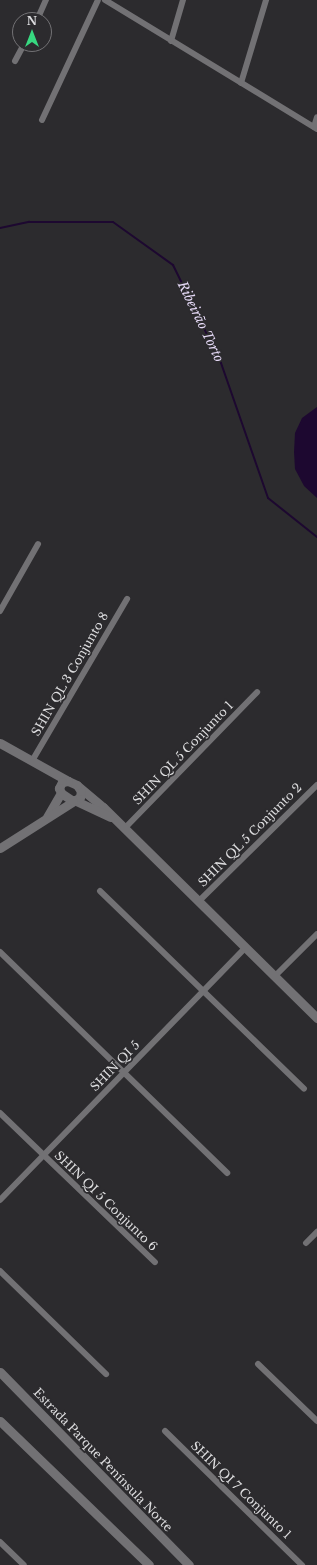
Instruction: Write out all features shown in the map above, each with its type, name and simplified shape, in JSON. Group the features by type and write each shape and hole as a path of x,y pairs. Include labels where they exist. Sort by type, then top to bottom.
{"street":[{"path":"40,12 46,0"},
{"path":"42,120 98,0"},
{"path":"105,0 316,128 317,117"},
{"path":"172,41 183,0"},
{"path":"242,83 266,0"},
{"path":"15,61 20,52"},
{"path":"0,611 38,544"},
{"name":"SHIN QL 3 Conjunto 8","path":"36,763 127,599"},
{"name":"SHIN QL 5 Conjunto 1","path":"124,829 257,692"},
{"path":"0,743 79,787 113,818 317,1018"},
{"path":"36,763 60,789 74,801 113,818"},
{"path":"47,817 60,789 68,781"},
{"name":"SHIN QL 5 Conjunto 2","path":"198,902 317,785"},
{"path":"0,848 74,801 82,794 79,787"},
{"path":"100,891 304,1089"},
{"path":"275,976 317,934"},
{"name":"SHIN QI 5","path":"0,1200 245,948"},
{"path":"0,952 227,1173"},
{"name":"SHIN QI 5 Conjunto 6","path":"0,1112 155,1262"},
{"path":"306,1243 317,1232"},
{"path":"0,1271 106,1374"},
{"path":"258,1364 317,1421"},
{"name":"Estrada Parque Península Norte","path":"0,1372 189,1565"},
{"path":"0,1421 149,1565"},
{"name":"SHIN QI 7 Conjunto 1","path":"165,1431 302,1565"},
{"path":"0,1542 24,1565"}],"shaded area":[{"path":"317,407 317,498 304,486 295,469 294,452 295,433 302,418"}],"waterway":[{"name":"Ribeirão Torto","path":"0,228 29,222 113,222 173,265 221,363 268,498 317,537"}]}
